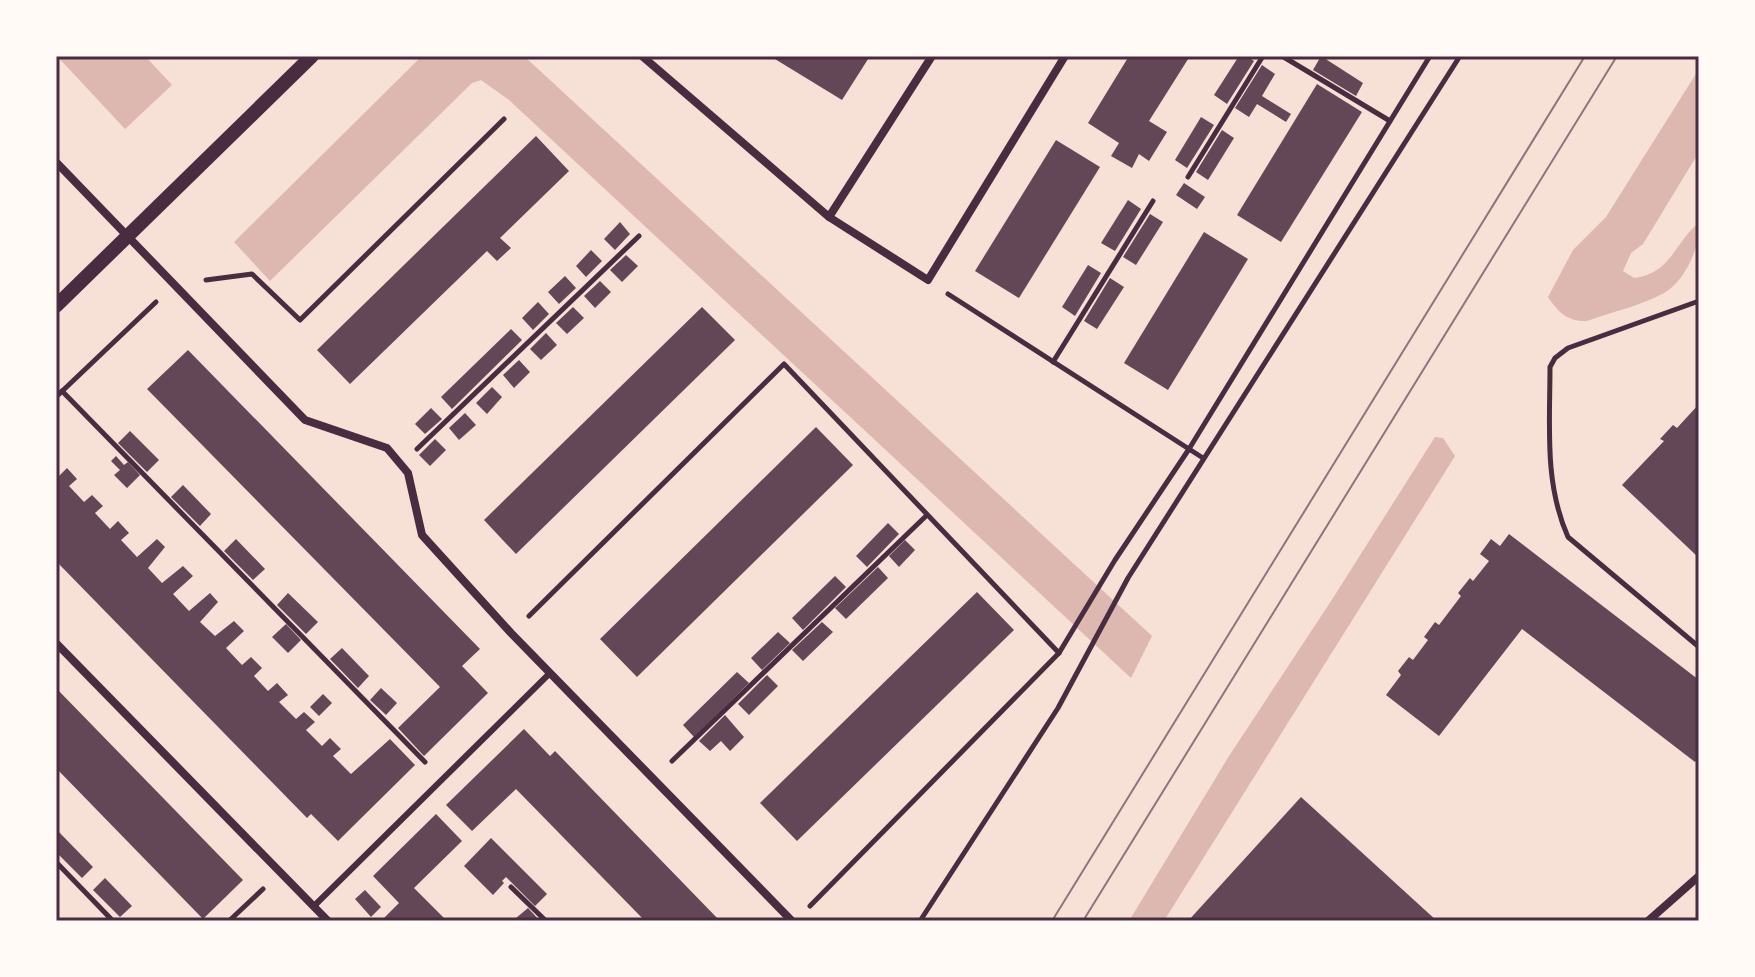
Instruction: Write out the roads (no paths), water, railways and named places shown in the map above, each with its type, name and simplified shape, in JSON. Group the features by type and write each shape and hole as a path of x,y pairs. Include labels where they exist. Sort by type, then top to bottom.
{"street":[{"path":"56,306 312,56"},
{"path":"642,56 829,217 928,280 1065,56"},
{"path":"829,217 932,56"},
{"path":"56,162 305,420 387,448 408,473 422,535 511,633 792,921"},
{"path":"56,643 328,921"},
{"path":"1648,921 1699,876"}],"lane":[{"path":"314,906 550,673"}],"tram line":[{"path":"1052,921 1585,56"},
{"path":"1083,921 1617,56"}]}
